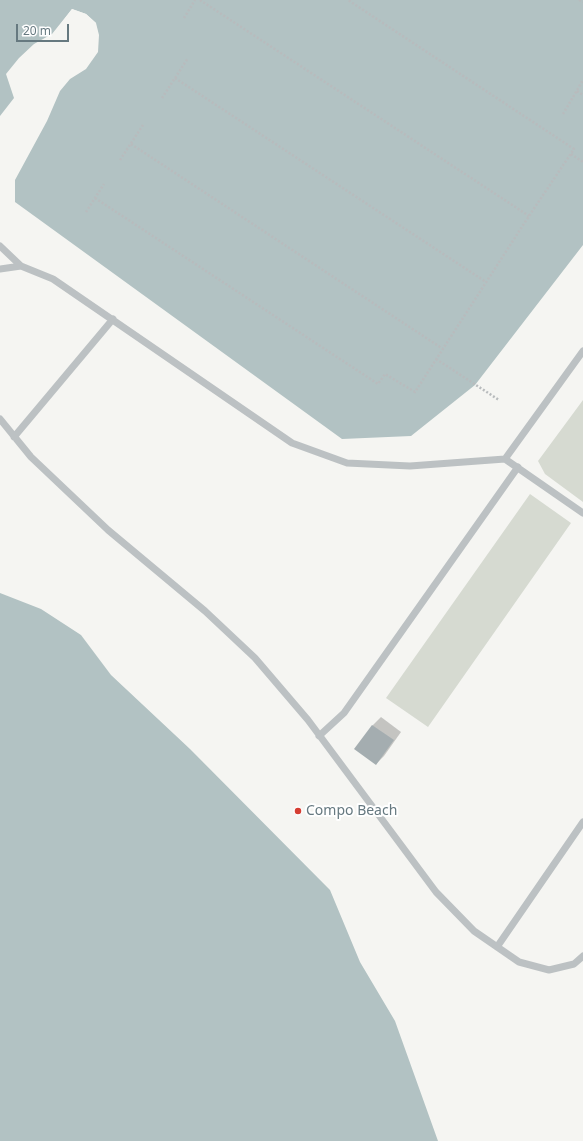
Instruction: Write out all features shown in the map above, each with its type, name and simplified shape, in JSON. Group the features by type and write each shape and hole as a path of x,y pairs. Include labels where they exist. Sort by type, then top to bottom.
{"lane":[{"path":"0,246 21,266 53,278 292,443 347,462 410,466 505,459 583,514"},
{"path":"0,269 21,266"},
{"path":"14,436 113,319"},
{"path":"505,459 583,351"},
{"path":"0,419 31,457 108,530 205,611 255,658 308,720 436,892 474,931 519,962 549,970 574,964 583,956"},
{"path":"320,736 344,713 518,468"},
{"path":"497,947 583,822"}],"path":[{"path":"184,18 195,0"},
{"path":"200,0 529,216"},
{"path":"95,198 378,384 385,374 415,392 574,149 348,0"},
{"path":"579,0 583,2"},
{"path":"162,98 188,58"},
{"path":"174,78 486,282"},
{"path":"563,114 583,80"},
{"path":"577,91 583,95"},
{"path":"120,160 143,125"},
{"path":"131,144 443,349"},
{"path":"571,154 583,162"},
{"path":"86,212 104,184"},
{"path":"436,359 498,400"}],"shaded area":[{"path":"0,0 583,0 583,245 475,385 411,436 342,439 15,202 15,180 47,121 60,91 70,79 86,69 98,52 99,35 96,23 86,14 72,9 52,34 34,44 19,58 6,74 14,98 0,116"},
{"path":"583,400 583,502 545,474 538,461"},
{"path":"530,494 571,523 428,727 386,698"},
{"path":"0,593 41,609 81,635 111,675 190,749 330,890 360,962 395,1021 438,1141 0,1141"}],"pier":[{"path":"72,9 86,14 96,23 95,25 85,16 73,11 50,38"}],"building":[{"path":"372,725 394,740 376,765 354,749"}],"place":[{"name":"Compo Beach","path":"298,811"}]}
